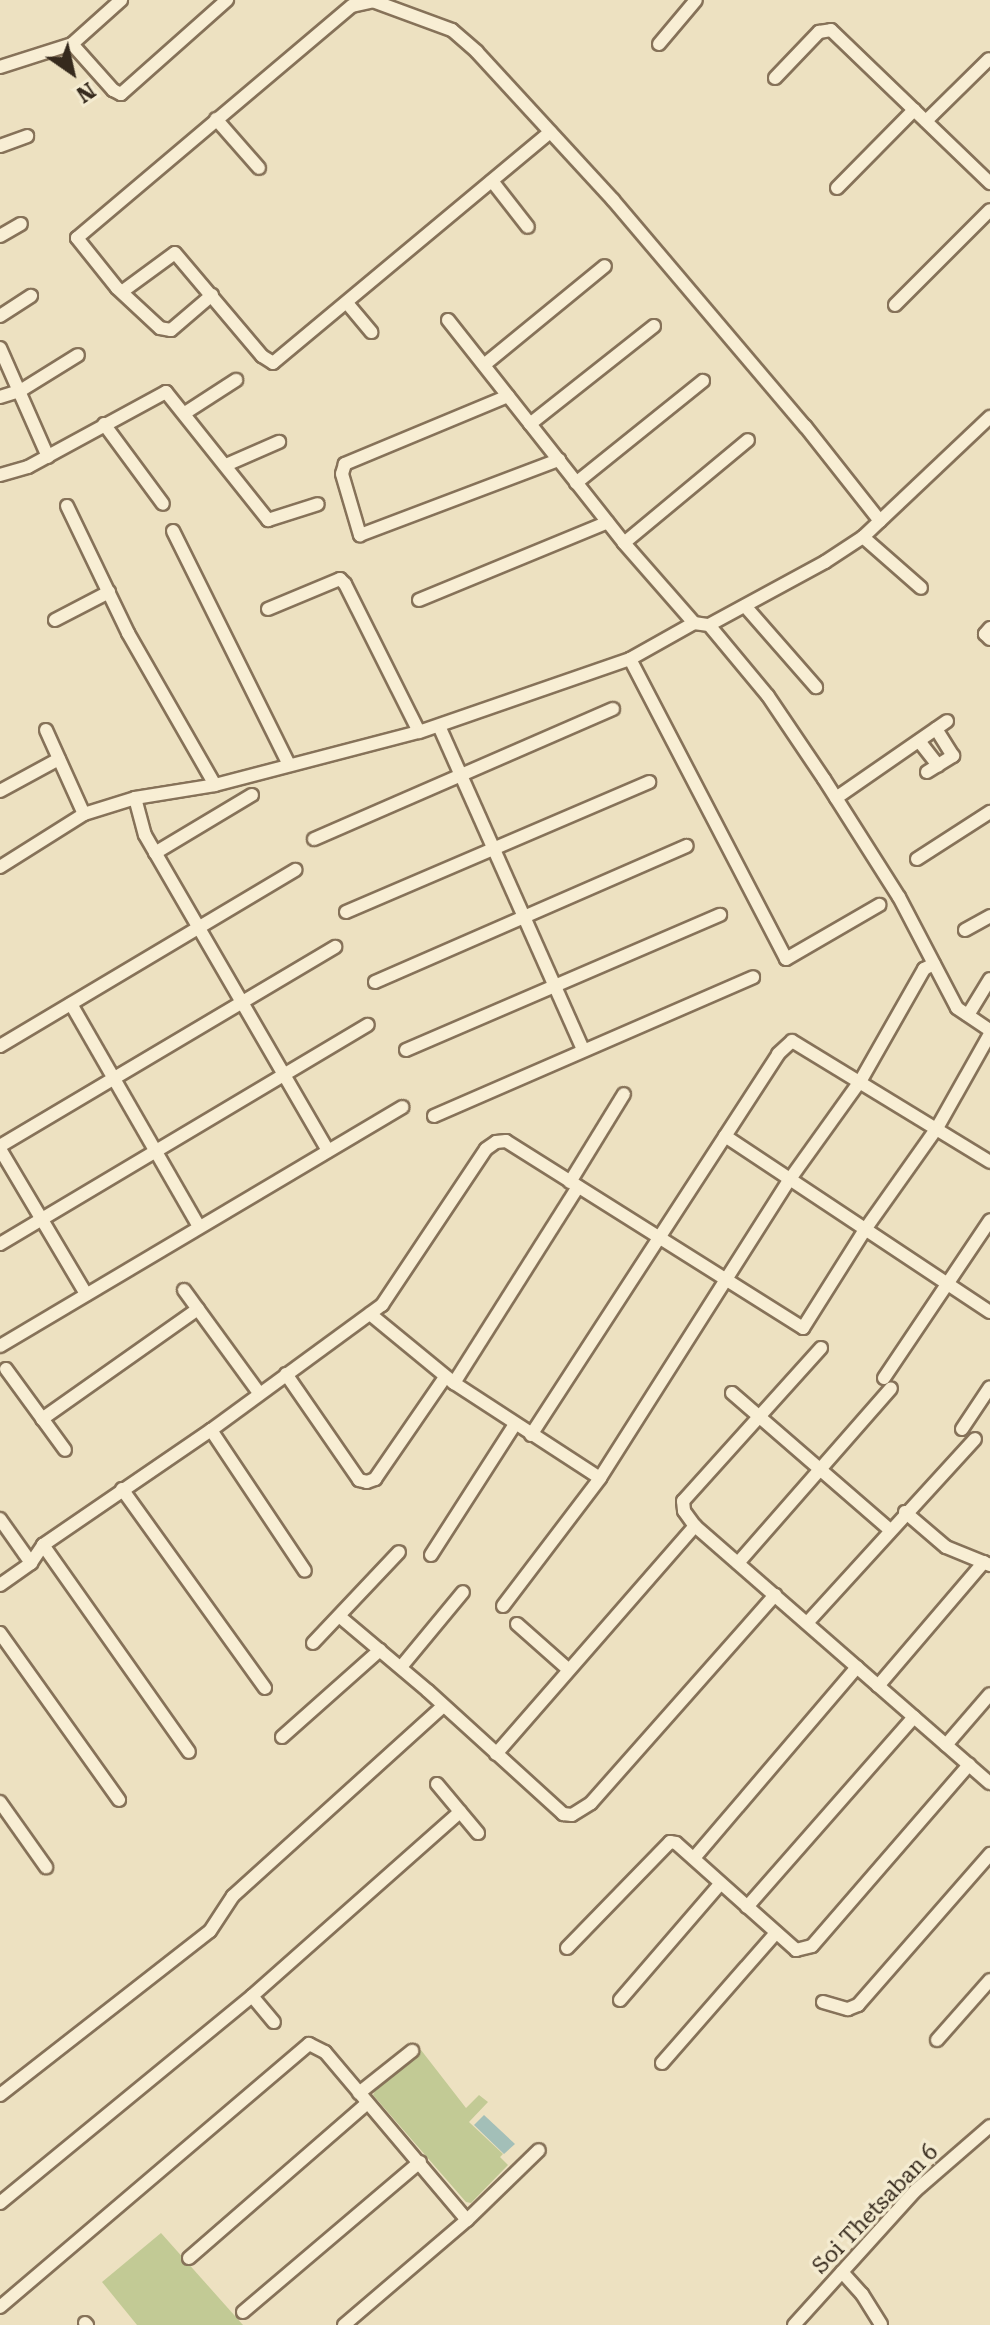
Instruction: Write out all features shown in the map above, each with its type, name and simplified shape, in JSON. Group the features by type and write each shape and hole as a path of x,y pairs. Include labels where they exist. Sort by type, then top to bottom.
{"street":[{"path":"0,67 72,44 121,0"},
{"path":"72,44 113,90 121,94 227,0"},
{"path":"659,44 696,0"},
{"path":"212,295 171,330 160,328 78,244 77,238 352,6 373,1 452,30 550,132 805,426 880,521"},
{"path":"775,78 826,29 990,183"},
{"path":"926,121 989,59"},
{"path":"837,188 914,110"},
{"path":"216,119 259,168"},
{"path":"123,291 175,253 262,356 273,363 550,132"},
{"path":"0,146 27,136"},
{"path":"492,181 528,227"},
{"path":"895,305 990,210"},
{"path":"0,236 21,224"},
{"path":"484,365 605,266"},
{"path":"0,316 31,296"},
{"path":"347,303 371,332"},
{"path":"448,320 624,543 694,623"},
{"path":"530,424 654,326"},
{"path":"0,348 48,457"},
{"path":"0,397 20,391 78,355"},
{"path":"185,413 236,380"},
{"path":"576,483 703,381"},
{"path":"0,475 48,457 166,392 268,520 318,504"},
{"path":"508,396 345,464 342,474 360,535 559,460"},
{"path":"0,867 84,814 135,798 215,785 439,726 630,659 694,623 709,625 825,562 863,537 990,417"},
{"path":"104,424 163,504"},
{"path":"624,543 748,440"},
{"path":"226,465 279,442"},
{"path":"67,506 109,592 215,785"},
{"path":"419,600 608,522"},
{"path":"173,531 289,765"},
{"path":"863,537 921,588"},
{"path":"268,609 340,579 419,732"},
{"path":"55,620 109,592"},
{"path":"745,606 816,687"},
{"path":"0,1585 31,1563 43,1545 211,1430 382,1305 486,1149 496,1142 506,1141 803,1328 864,1231 937,1128 990,1032 957,1008 899,897 836,798 768,696 709,625"},
{"path":"990,628 985,634 990,639"},
{"path":"630,659 786,959 879,905"},
{"path":"314,839 613,709"},
{"path":"836,798 942,725 953,755 933,768 919,741"},
{"path":"439,726 583,1050"},
{"path":"46,730 84,814"},
{"path":"0,791 59,759"},
{"path":"346,912 649,782"},
{"path":"155,853 252,795"},
{"path":"135,798 145,835 328,1151"},
{"path":"917,859 990,812"},
{"path":"375,982 687,846"},
{"path":"0,1046 295,870"},
{"path":"406,1050 720,915"},
{"path":"965,930 990,916"},
{"path":"86,1294 0,1147 335,947"},
{"path":"503,1606 600,1478 790,1179 861,1080 924,969 934,964"},
{"path":"434,1116 753,977"},
{"path":"968,1015 990,979"},
{"path":"71,1004 199,1227"},
{"path":"0,1244 368,1025"},
{"path":"531,1435 778,1054 792,1041 861,1080 990,1162"},
{"path":"286,1374 359,1480 367,1482 375,1479 449,1380 574,1184 624,1094"},
{"path":"0,1346 402,1107"},
{"path":"725,1136 990,1312"},
{"path":"738,1563 820,1469 887,1383 945,1283 990,1220"},
{"path":"184,1290 259,1393"},
{"path":"42,1419 198,1309"},
{"path":"370,1314 449,1380 600,1478"},
{"path":"821,1348 683,1501 684,1511 695,1526 990,1783"},
{"path":"6,1369 65,1450"},
{"path":"962,1429 990,1387"},
{"path":"732,1393 889,1529"},
{"path":"431,1555 515,1424"},
{"path":"211,1430 305,1571"},
{"path":"807,1623 889,1529 975,1439"},
{"path":"122,1489 265,1688"},
{"path":"878,1686 987,1564 946,1547 905,1512"},
{"path":"0,1519 31,1563"},
{"path":"496,1754 695,1526"},
{"path":"43,1545 189,1752"},
{"path":"313,1643 399,1552"},
{"path":"401,1667 463,1592"},
{"path":"339,1616 401,1667 563,1814 581,1812 775,1595"},
{"path":"517,1624 569,1670"},
{"path":"0,1633 119,1800"},
{"path":"282,1737 380,1650"},
{"path":"694,1858 857,1667"},
{"path":"946,1745 990,1694"},
{"path":"0,2095 210,1931 233,1896 443,1706"},
{"path":"747,1907 914,1717"},
{"path":"567,1948 665,1845 676,1843 796,1950 812,1946 969,1765"},
{"path":"437,1784 478,1833"},
{"path":"0,1802 46,1867"},
{"path":"0,2203 252,1996 460,1812"},
{"path":"823,2002 848,2009 866,1997 990,1854"},
{"path":"620,2000 720,1884"},
{"path":"662,2063 776,1933"},
{"path":"937,2040 990,1980"},
{"path":"252,1996 274,2022"},
{"path":"0,2307 309,2044 325,2052 467,2220"},
{"path":"189,2258 412,2051"},
{"name":"Soi Thetsaban 6","path":"794,2325 915,2191 990,2126"},
{"path":"344,2325 467,2220 539,2150"},
{"path":"243,2312 420,2162"},
{"path":"842,2272 862,2294 881,2325"}],"green space":[{"path":"421,2050 466,2108 479,2095 488,2102 469,2122 503,2154 500,2157 508,2165 471,2203 466,2202 373,2095 377,2087"},
{"path":"161,2233 243,2325 137,2325 102,2282"}],"water":[{"path":"484,2115 515,2144 504,2154 474,2125"}]}
